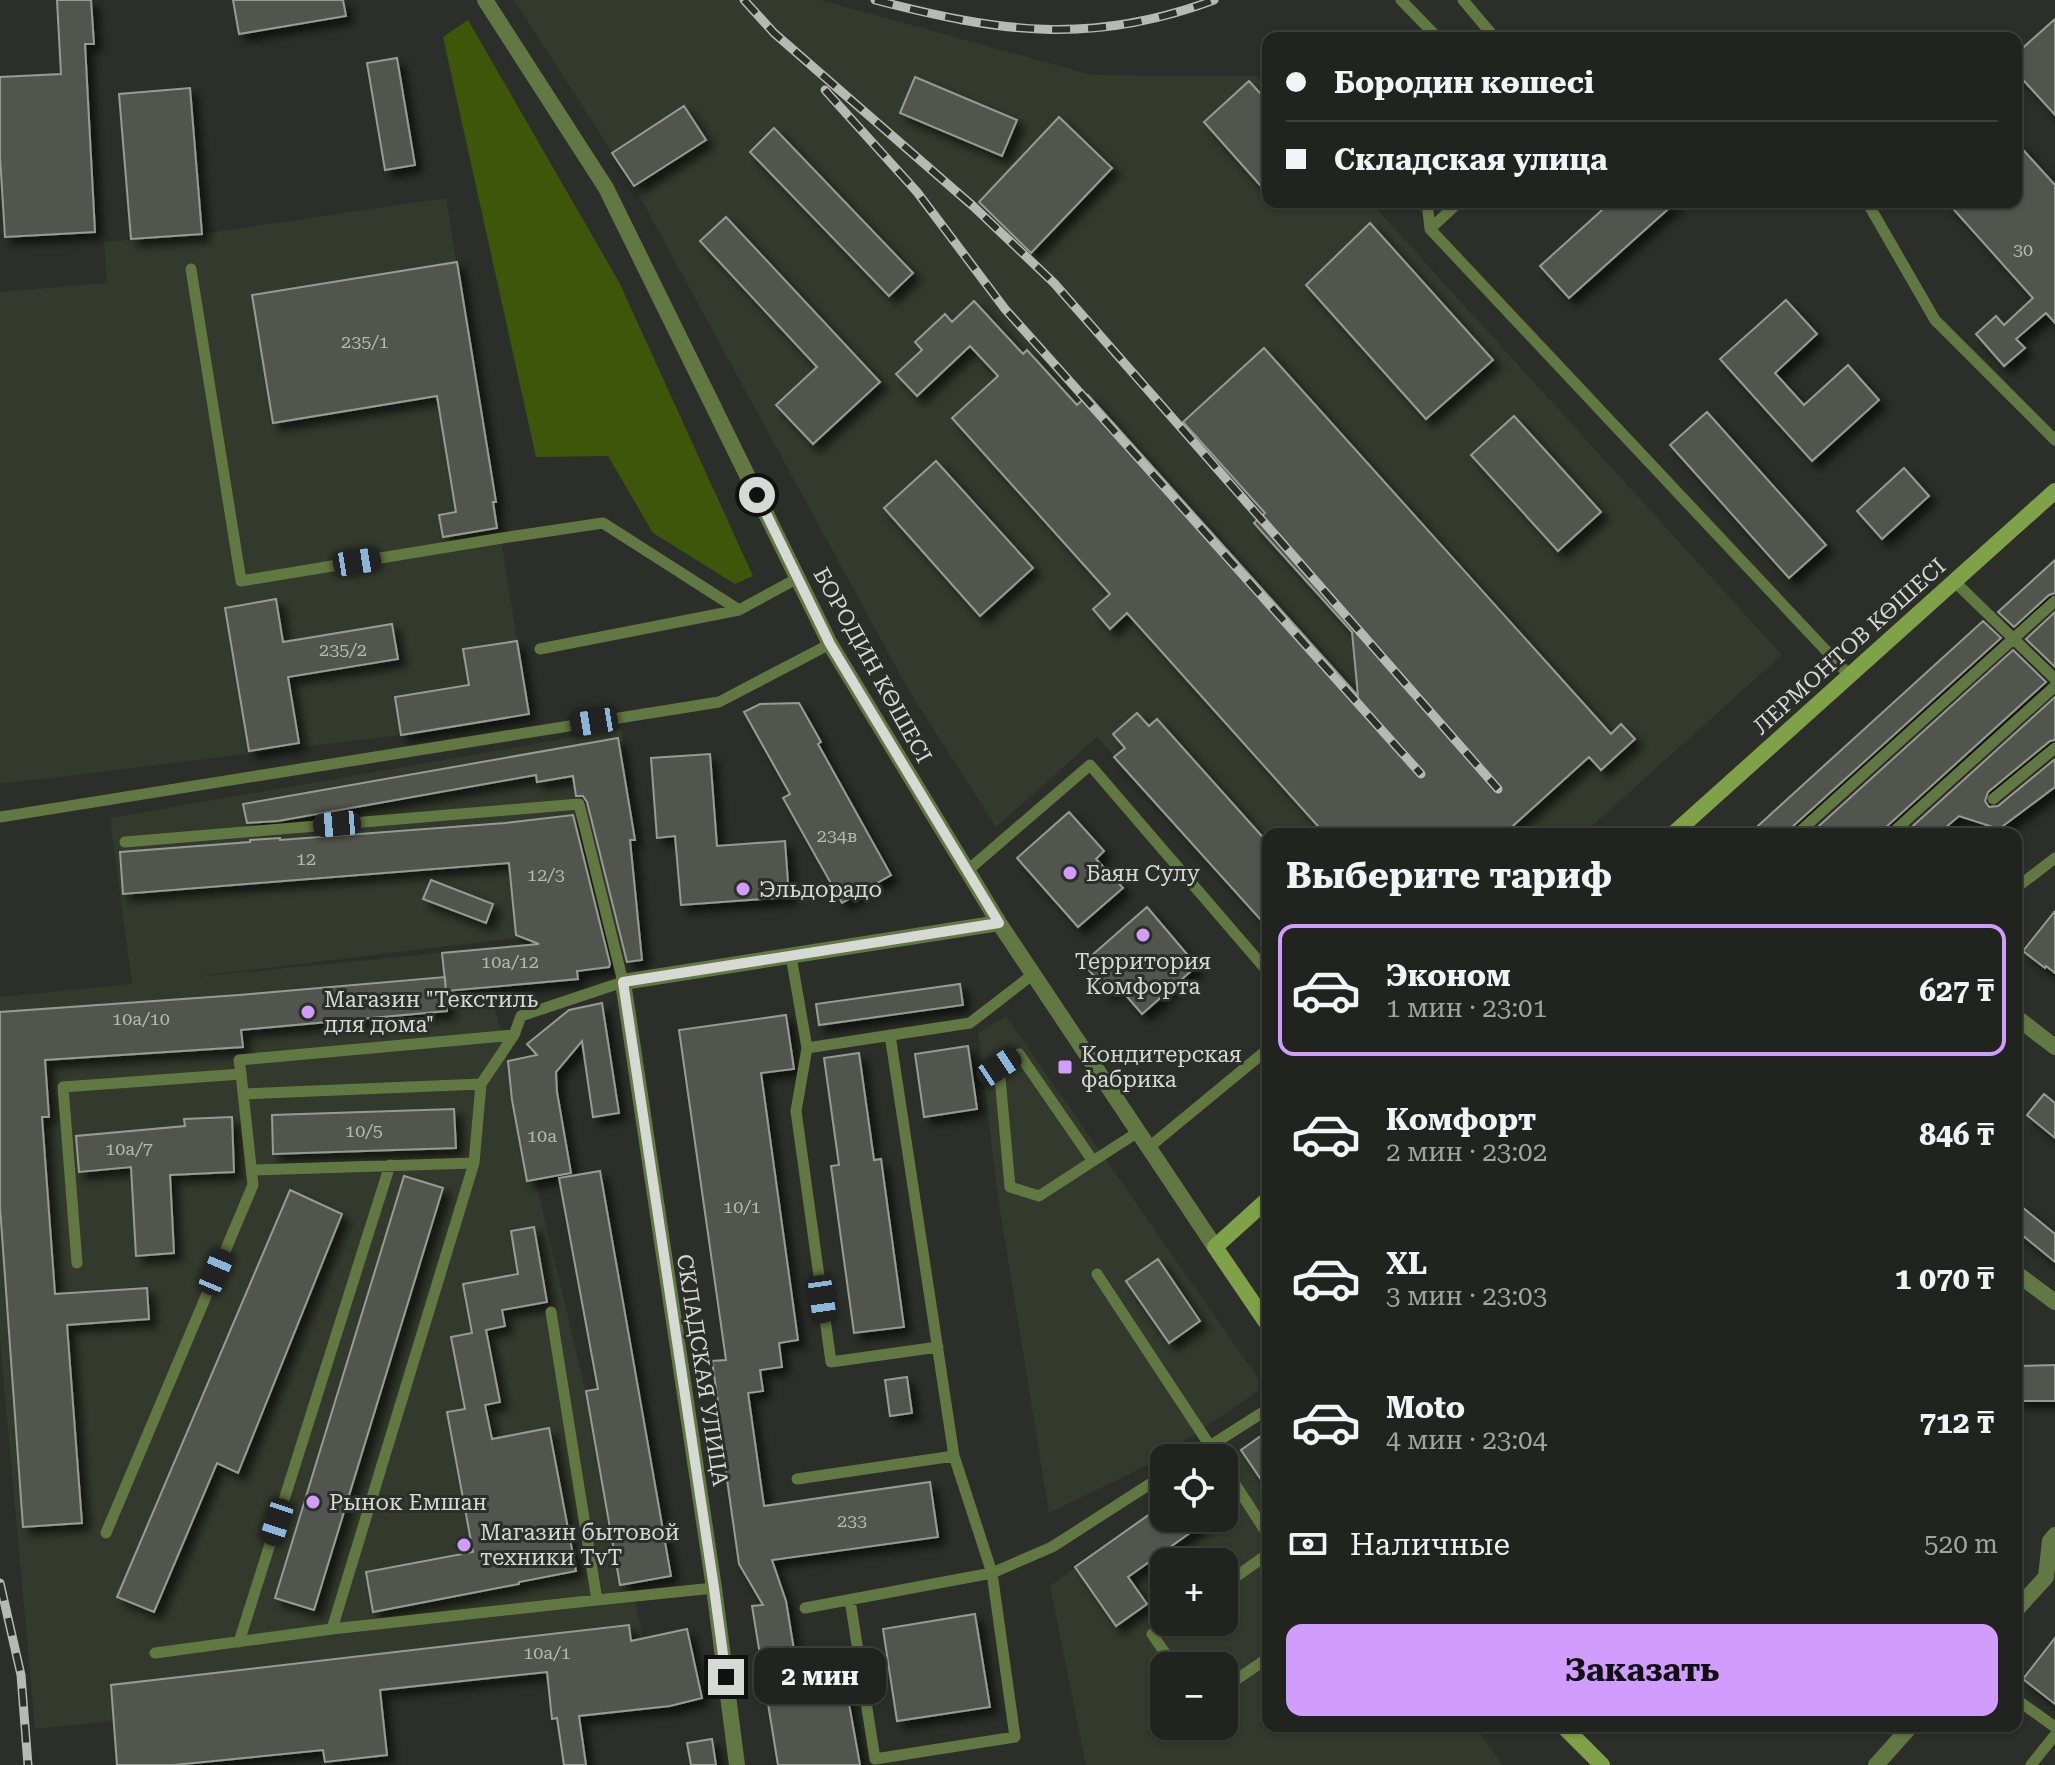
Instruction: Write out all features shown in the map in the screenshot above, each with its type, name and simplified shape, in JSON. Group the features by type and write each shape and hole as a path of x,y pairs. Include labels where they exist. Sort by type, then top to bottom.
{"street":[{"name":"БОРОДИН КӨШЕСІ","path":"485,0 606,188 830,644 1032,975 1262,1316"},
{"name":"ЛЕРМОНТОВ КӨШЕСІ","path":"1680,828 2055,491"},
{"path":"623,982 999,923"},
{"name":"СКЛАДСКАЯ УЛИЦА","path":"623,982 714,1588 737,1765"},
{"path":"2022,1022 2055,1047"},
{"path":"1215,1247 1262,1204"},
{"path":"2022,1277 2055,1302"},
{"path":"2022,1605 2051,1580 2050,1541 2055,1535"},
{"path":"1569,1732 1602,1765"},
{"path":"1876,1765 1906,1732"}],"lane":[{"path":"1401,0 1432,32"},
{"path":"1463,0 1490,32"},
{"path":"1428,208 1430,229 1849,675"},
{"path":"1430,229 1453,208"},
{"path":"1870,208 1935,320 2055,440"},
{"path":"191,269 241,581 603,523 739,610"},
{"path":"540,649 739,610 798,578"},
{"path":"1955,582 2055,679"},
{"path":"1804,828 2055,601"},
{"path":"0,817 719,702 830,644"},
{"path":"1898,828 2055,686"},
{"path":"1993,799 2055,748"},
{"path":"967,871 1090,765 1262,965"},
{"path":"125,842 579,804 623,982 521,1016 514,1035 481,1084 474,1163 332,1629"},
{"path":"2022,883 2055,858"},
{"path":"791,956 807,1048 796,1111 831,1362 938,1347"},
{"path":"807,1048 970,1023 1032,975"},
{"path":"106,1533 253,1185 239,1060 514,1035"},
{"path":"850,1600 875,1759 1015,1737 992,1573 954,1456 890,1035"},
{"path":"1093,1161 1019,1054 999,1067 1010,1187 1039,1196 1138,1132"},
{"path":"1148,1148 1262,1054"},
{"path":"77,1263 63,1087 241,1074"},
{"path":"244,1094 481,1084"},
{"path":"252,1170 474,1163"},
{"path":"239,1642 390,1165"},
{"path":"1097,1274 1209,1444"},
{"path":"551,1312 597,1600"},
{"path":"1213,1444 1262,1413"},
{"path":"797,1479 954,1456"},
{"path":"805,1608 992,1573 1052,1547 1150,1484"},
{"path":"1238,1489 1262,1526"},
{"path":"1238,1575 1262,1558"},
{"path":"155,1653 332,1629 714,1588"},
{"path":"1238,1678 1262,1662"},
{"path":"2022,1703 2055,1727"},
{"path":"2031,1765 2055,1735"}],"shaded area":[{"path":"514,0 820,0 1092,75 1256,76 1262,83 1262,208 1375,208 1782,655 1590,828 1262,828 1262,921 1097,737 996,827 908,689 634,186"},
{"path":"446,198 529,714 401,735 0,784 0,292 107,283 104,242 202,234"},
{"name":"Рынок Емшан","path":"622,729 642,960 592,969 587,929 185,978 481,949 650,1665 35,1729 0,1339 0,997 132,984 110,818"},
{"path":"1006,1016 1259,1380 1258,1391 1180,1444 1150,1444 1150,1464 1049,1513 998,1197 978,1033"},
{"path":"1262,1435 1262,1732 1479,1732 1502,1765 1086,1765 1050,1586 1150,1514 1150,1532 1238,1532 1238,1452"}],"green space":[{"path":"468,20 619,282 753,576 735,584 653,533 608,456 536,457 443,37"}],"building":[{"path":"57,0 91,0 94,44 85,44 95,232 5,237 0,157 0,77 61,74"},
{"path":"233,0 343,0 346,16 239,34"},
{"path":"2055,19 2055,115 2022,79 2022,49"},
{"path":"397,58 415,165 385,170 367,63"},
{"path":"915,77 1017,120 1002,156 900,113"},
{"path":"1249,81 1262,95 1262,187 1204,122"},
{"path":"190,88 202,234 131,239 119,94"},
{"path":"684,106 706,140 634,186 612,153"},
{"path":"1059,117 1112,168 1031,253 979,202"},
{"path":"774,128 913,273 889,296 750,152"},
{"path":"2022,149 2055,185 2055,323 2046,313 2016,339 2025,348 2004,366 1976,334 1996,316 2004,325 2033,298 1952,208 2022,208"},
{"path":"1604,208 1669,208 1569,298 1540,266"},
{"path":"726,217 880,382 813,444 776,405 817,367 700,241"},
{"path":"1370,223 1493,360 1426,419 1306,285"},
{"path":"457,262 496,502 493,502 497,528 443,537 439,515 456,512 437,396 273,423 252,295"},
{"path":"1786,300 1817,334 1775,373 1804,405 1848,365 1879,400 1812,461 1720,359"},
{"path":"974,301 1023,354 1027,350 1077,405 1088,395 1358,696 1352,632 1254,523 1265,513 1183,422 1264,348 1611,734 1621,724 1635,739 1601,770 1589,757 1511,828 1320,828 1127,613 1110,629 1093,609 1110,594 952,418 998,376 970,346 917,396 896,374 922,350 915,342 945,314 952,322"},
{"path":"1707,412 1826,545 1789,578 1670,445"},
{"path":"1514,416 1601,512 1558,551 1471,455"},
{"path":"936,461 1033,568 980,616 884,508"},
{"path":"1904,468 1929,496 1882,539 1857,511"},
{"path":"2055,560 2055,593 2014,627 1998,612"},
{"path":"276,599 283,642 392,624 398,659 288,677 299,743 249,751 225,608"},
{"path":"2055,612 2055,667 2026,639"},
{"path":"1983,621 2001,638 1791,828 1756,828"},
{"path":"517,641 529,714 401,735 395,697 469,685 463,649"},
{"path":"2013,650 2046,682 1885,828 1817,828"},
{"path":"2055,697 2055,740 1988,792 1985,801 1989,807 1998,806 2055,759 2055,787 2000,828 1959,816 1945,828 1911,828"},
{"path":"799,703 821,742 818,744 891,875 842,903 783,798 790,794 744,712 760,704"},
{"path":"1137,713 1149,726 1157,719 1262,836 1262,921 1114,757 1125,748 1113,734"},
{"path":"618,738 635,840 630,840 642,960 627,962 587,802 583,796 576,796 573,776 537,782 536,775 278,821 247,823 243,804"},
{"path":"710,754 717,846 785,841 789,897 681,905 675,836 657,838 651,758"},
{"name":"Баян Сулу","path":"1069,812 1104,851 1096,859 1123,888 1078,927 1017,858"},
{"path":"573,815 610,964 609,967 577,971 578,979 446,991 442,953 539,944 516,935 509,863 123,894 120,852 505,823"},
{"path":"431,880 493,904 486,923 423,899"},
{"name":"Территория Комфорта","path":"1147,907 1197,966 1142,1014 1118,986 1109,994 1083,963"},
{"path":"2055,911 2055,973 2023,951"},
{"path":"445,977 447,1011 241,1030 243,1047 45,1060 49,1117 42,1117 55,1294 147,1288 149,1319 67,1325 82,1523 23,1527 0,1207 0,1012"},
{"path":"960,984 963,1005 819,1025 816,1004"},
{"path":"602,1003 619,1113 593,1117 582,1041 556,1072 571,1173 527,1181 508,1061 537,1055 527,1044 569,1010"},
{"path":"786,1015 794,1069 761,1073 798,1340 779,1343 782,1367 760,1370 763,1391 748,1393 764,1506 930,1482 938,1537 772,1560 786,1601 795,1656 839,1648 860,1765 778,1765 752,1606 763,1605 739,1564 718,1416 712,1361 726,1360 679,1030"},
{"path":"968,1046 977,1109 924,1117 915,1054"},
{"path":"859,1053 874,1160 881,1159 904,1327 854,1333 831,1166 839,1165 824,1058"},
{"path":"2044,1094 2055,1103 2055,1138 2027,1115"},
{"path":"454,1109 456,1148 273,1154 272,1115"},
{"path":"232,1117 234,1172 170,1175 174,1253 136,1256 131,1167 79,1172 76,1136 185,1126 184,1119"},
{"path":"600,1171 671,1576 620,1585 586,1391 598,1389 559,1178"},
{"path":"404,1176 443,1188 314,1610 275,1598"},
{"path":"290,1190 342,1214 238,1473 217,1463 154,1612 117,1597"},
{"path":"2022,1207 2055,1234 2055,1262 2022,1235"},
{"path":"534,1227 547,1302 502,1310 505,1326 486,1330 500,1402 485,1405 492,1439 549,1428 576,1571 373,1612 366,1572 473,1552 447,1412 465,1409 451,1337 472,1333 463,1284 518,1274 511,1231"},
{"path":"1158,1259 1200,1321 1169,1343 1126,1281"},
{"path":"2055,1365 2055,1401 2022,1401 2022,1366"},
{"path":"907,1377 912,1413 890,1416 885,1380"},
{"path":"1262,1435 1262,1481 1241,1450"},
{"path":"1150,1514 1150,1532 1191,1532 1169,1548 1150,1548 1150,1561 1128,1577 1147,1604 1116,1626 1075,1567"},
{"path":"975,1614 990,1707 897,1721 883,1629"},
{"path":"629,1625 631,1641 687,1629 702,1698 670,1706 579,1716 586,1765 564,1765 557,1718 552,1719 547,1672 380,1690 387,1755 325,1762 323,1750 174,1765 117,1765 111,1685"},
{"path":"2055,1638 2055,1704 2023,1679"},
{"path":"712,1739 716,1765 691,1765 687,1743"}],"railway":[{"path":"744,0 774,33 974,207 1054,283 1498,789"},
{"path":"875,0 963,20 1044,29 1085,29 1126,24 1169,15 1214,0"},
{"path":"825,90 917,192 1005,309 1421,774"},
{"path":"0,1583 21,1675 28,1765"}],"place":[{"name":"Баян Сулу","path":"1070,873"},
{"name":"Эльдорадо","path":"743,889"},
{"name":"Территория Комфорта","path":"1143,935"},
{"name":"Магазин \"Текстиль для дома\"","path":"308,1012"},
{"name":"Кондитерская фабрика","path":"1065,1067"},
{"name":"Рынок Емшан","path":"313,1502"},
{"name":"Магазин бытовой техники TvT","path":"464,1545"}],"route":[{"path":"726,1677 623,982 999,923 830,644 757,495"}]}
